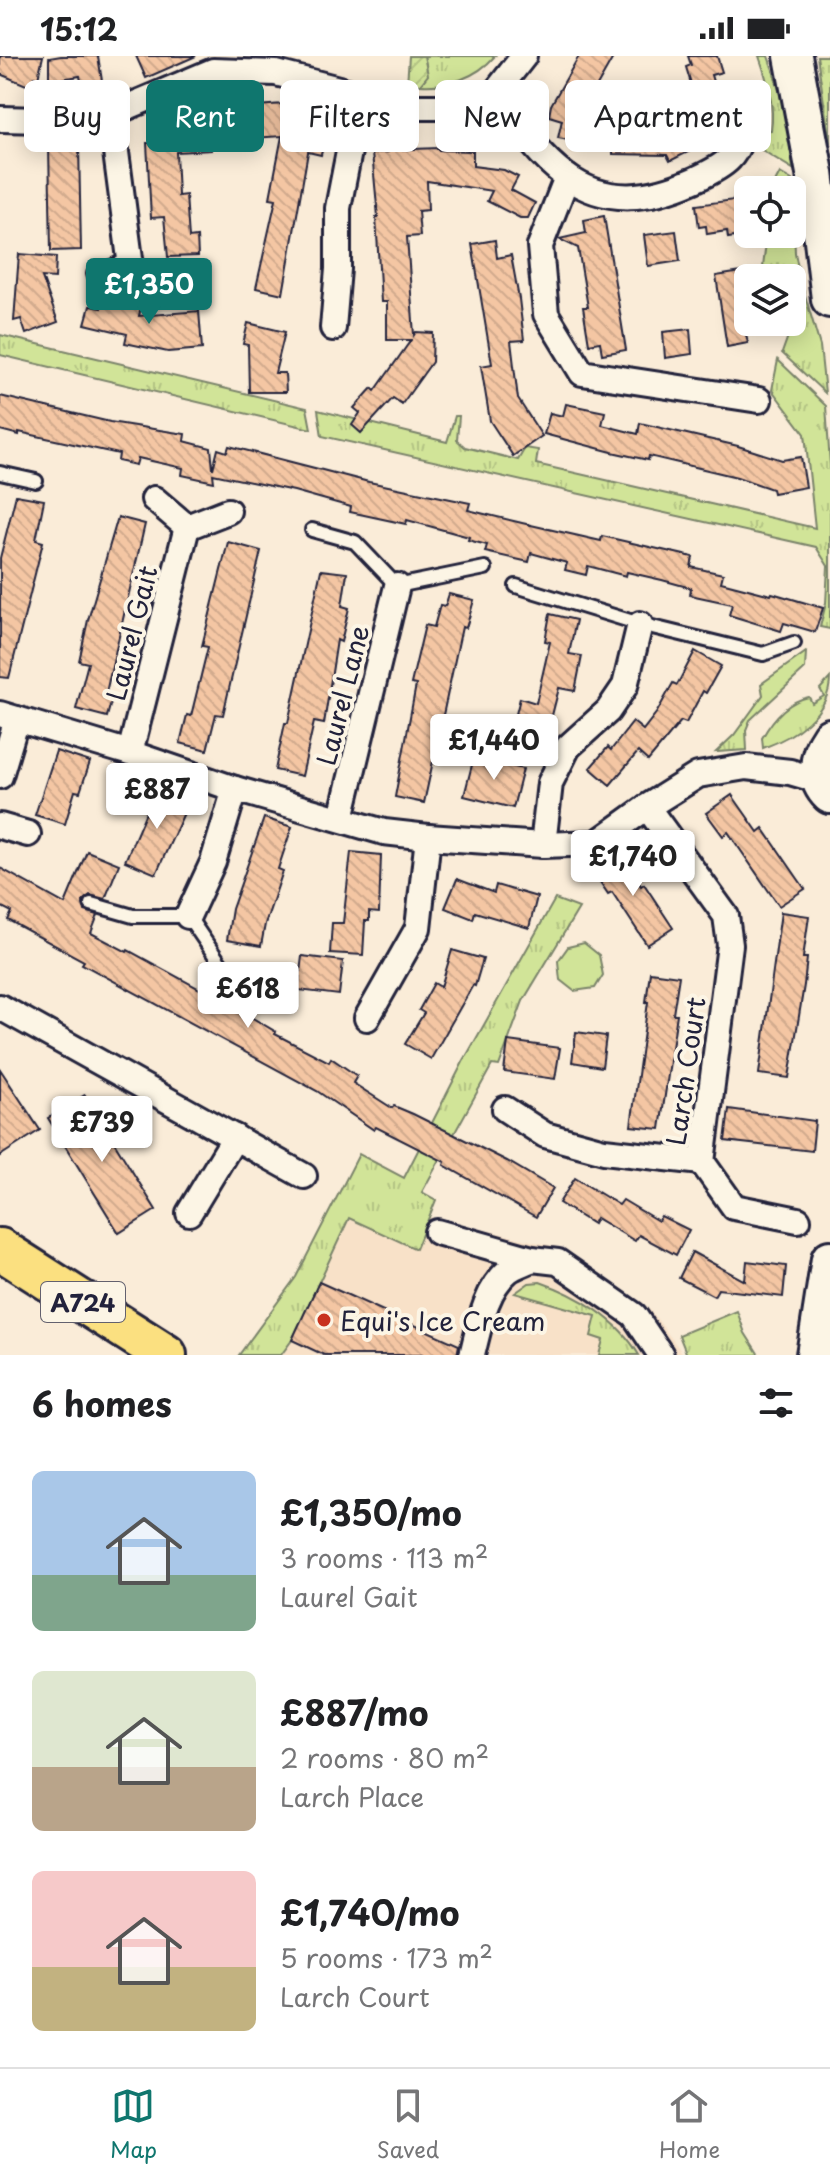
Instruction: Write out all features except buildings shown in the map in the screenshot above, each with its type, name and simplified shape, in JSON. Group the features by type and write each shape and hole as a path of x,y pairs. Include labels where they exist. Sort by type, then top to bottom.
{"main road":[{"name":"A724","path":"0,1249 166,1355"}],"street":[{"path":"505,80 524,56"},
{"path":"793,56 815,173 830,299"},
{"path":"130,104 211,64 303,80"},
{"path":"0,119 24,120"},
{"path":"116,152 130,259"},
{"path":"333,328 338,269 338,208 349,152"},
{"path":"540,152 567,177 600,193 629,197 663,194 703,176 731,158 733,152"},
{"path":"567,177 540,246 546,314 582,373 759,400"},
{"path":"154,499 187,527 228,511"},
{"name":"Laurel Gait","path":"130,753 187,527"},
{"name":"Laurel Lane","path":"341,818 397,586"},
{"path":"543,845 550,783 568,747 608,711 625,686 640,624"},
{"path":"0,776 9,716 235,789 384,832 543,845 597,843 698,775 746,767 790,772 825,788"},
{"path":"825,788 819,756 830,737"},
{"path":"188,916 213,862 235,789"},
{"name":"Larch Court","path":"505,1109 545,1135 604,1151 702,1162 730,945 726,916 647,807"},
{"path":"0,826 28,834"},
{"path":"367,1018 418,928 428,837"},
{"path":"0,1007 304,1176"},
{"path":"189,1213 235,1137"},
{"path":"702,1162 734,1207 798,1220"},
{"path":"437,1232 532,1259 558,1262 634,1315 661,1355"},
{"path":"472,1355 491,1293 508,1271 532,1259"},
{"path":"815,1355 828,1295 830,1259"}],"lane":[{"path":"94,274 130,259 163,281"},
{"path":"0,473 36,481"},
{"path":"312,530 355,542 397,586 485,568"},
{"path":"516,586 640,624 763,654 794,643"},
{"path":"91,904 133,916 188,916 237,988"}],"shaded area":[{"path":"335,1210 409,1212 561,1248 651,1311 684,1355 278,1355"}],"green space":[{"path":"409,56 424,56 428,75 420,85 419,80 407,80"},
{"path":"424,56 495,56 461,80 435,80 435,84 420,85 426,75"},
{"path":"759,56 768,56 777,84 793,169 765,152 771,152 772,112 771,80 767,80"},
{"path":"817,56 830,56 830,143"},
{"path":"765,248 795,248 797,264 763,264"},
{"path":"806,299 820,346 825,393 782,353 787,336 806,336"},
{"path":"0,335 307,408 311,429 0,355"},
{"path":"778,360 826,406 830,465 830,629 820,627 826,603 828,566 816,547 322,436 318,410 447,442 455,416 459,416 457,440 465,447 518,460 525,448 538,450 536,464 815,528 805,434 772,390"},
{"path":"806,652 805,669 750,720 746,730 747,750 716,752 734,735 763,695 761,684"},
{"path":"830,678 824,703 817,713 797,731 763,748 762,738 781,712 801,699 809,697 812,703 824,696 820,689"},
{"path":"555,899 579,908 523,1001 499,1066 492,1065 422,1192 436,1200 416,1249 349,1218 292,1340 281,1355 239,1355 296,1277 359,1154 404,1178 463,1062"},
{"path":"584,943 599,955 603,975 595,988 574,991 560,980 558,961 568,947"},
{"path":"540,1282 596,1310 620,1330 639,1355 599,1355 603,1340 591,1336 596,1316 515,1293 529,1283"},
{"path":"737,1311 745,1333 759,1355 687,1355 679,1335"}],"place":[{"name":"Equi's Ice Cream","path":"324,1320"}]}
